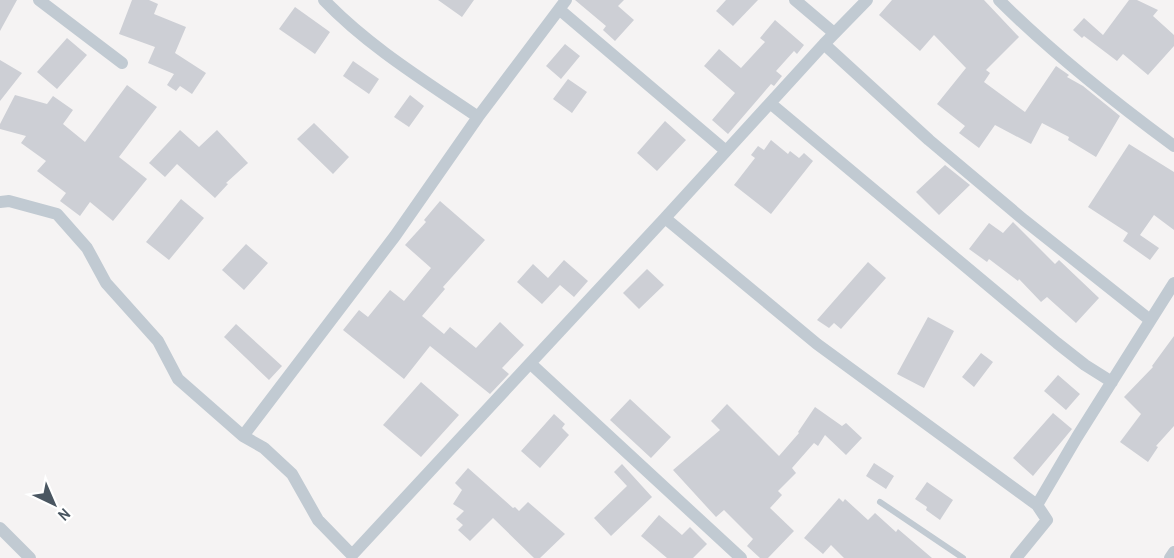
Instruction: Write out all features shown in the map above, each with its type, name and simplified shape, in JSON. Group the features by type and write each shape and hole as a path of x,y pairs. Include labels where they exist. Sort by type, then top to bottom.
{"street":[{"path":"39,0 122,63"},
{"path":"324,0 336,13 374,44 478,117"},
{"path":"795,0 834,33"},
{"path":"0,202 9,201 57,214 87,248 106,283 158,341 178,379 243,436 264,448 292,474 318,520 352,557 834,33 867,0"},
{"path":"999,0 1109,98 1174,146"},
{"path":"243,436 394,236 478,117 563,5 726,151"},
{"path":"824,44 929,140 1024,220 1150,320"},
{"path":"770,103 1057,343 1112,382"},
{"path":"665,218 817,344 1037,505 1047,520 1016,558"},
{"path":"1037,505 1174,282"},
{"path":"531,364 741,558"},
{"path":"0,528 30,558"},
{"path":"1170,558 1174,552"}],"lane":[{"path":"880,502 963,558"}],"building":[{"path":"0,0 17,0 0,31"},
{"path":"132,0 149,0 158,4 154,14 186,27 175,53 206,73 192,94 180,86 176,91 167,85 174,74 148,63 155,47 119,34"},
{"path":"438,0 474,0 462,17"},
{"path":"575,0 624,0 618,6 634,20 615,41 603,30 606,26"},
{"path":"726,0 758,0 733,26 716,11"},
{"path":"892,0 984,0 1019,37 986,70 990,73 984,82 1025,112 1056,66 1069,75 1067,77 1083,86 1120,116 1096,157 1068,140 1069,137 1042,123 1031,144 995,125 979,148 959,133 965,126 937,104 966,68 934,35 920,51 879,15"},
{"path":"1129,0 1137,0 1158,10 1153,16 1174,35 1174,46 1148,75 1123,54 1117,61 1073,30 1084,18 1103,35"},
{"path":"295,7 330,32 315,54 279,29"},
{"path":"775,20 804,45 797,54 794,51 776,71 782,76 774,86 771,84 728,134 712,120 735,93 704,66 719,49 741,68 765,42 760,38"},
{"path":"67,38 87,55 57,89 37,72"},
{"path":"565,44 580,56 561,79 546,66"},
{"path":"0,60 22,73 0,101"},
{"path":"353,61 379,79 369,94 343,76"},
{"path":"568,79 587,92 572,113 553,99"},
{"path":"127,85 157,107 119,157 147,179 113,221 90,202 80,216 60,201 66,193 37,171 46,161 21,143 26,136 0,129 0,124 15,95 47,104 53,96 73,110 63,124 85,142"},
{"path":"410,95 424,106 409,127 394,117"},
{"path":"665,121 686,140 657,171 637,153"},
{"path":"314,123 349,157 333,174 297,139"},
{"path":"180,130 199,147 217,130 248,163 226,183 228,184 215,198 177,164 165,177 149,163"},
{"path":"771,140 788,154 790,151 799,158 804,153 813,161 771,214 734,185 755,158 751,155 758,146 764,150"},
{"path":"1129,144 1174,172 1174,230 1154,215 1140,235 1159,248 1150,260 1123,241 1128,233 1088,207"},
{"path":"945,165 970,185 939,215 916,192"},
{"path":"181,199 204,218 169,260 146,242"},
{"path":"440,201 485,240 443,287 445,289 422,316 444,334 450,327 476,348 500,322 524,345 502,368 509,374 490,394 430,346 404,379 343,330 359,310 368,317 390,290 404,301 431,268 405,245 426,222 424,220"},
{"path":"1013,222 1055,264 1059,260 1099,298 1076,323 1047,297 1041,302 1019,279 1018,281 989,259 987,262 969,249 989,223 1003,233"},
{"path":"246,244 268,263 244,290 222,270"},
{"path":"564,260 588,281 574,297 560,285 542,304 517,282 533,264 548,278"},
{"path":"868,262 886,278 841,329 834,323 829,328 817,320"},
{"path":"647,269 664,285 639,309 623,293"},
{"path":"928,317 954,331 924,388 897,374"},
{"path":"236,324 282,366 269,380 224,337"},
{"path":"1174,336 1174,426 1156,446 1158,447 1148,462 1120,442 1141,414 1124,397 1153,367"},
{"path":"981,353 993,362 974,387 962,377"},
{"path":"1058,375 1080,394 1066,410 1044,391"},
{"path":"421,382 459,415 421,457 383,425"},
{"path":"630,399 671,437 651,458 610,420"},
{"path":"727,404 779,456 799,433 815,407 842,426 846,423 862,438 846,455 825,435 818,446 814,443 792,468 796,473 778,491 782,495 770,508 794,531 768,558 760,558 747,546 753,539 724,510 716,517 673,470 720,430 711,421"},
{"path":"1053,413 1072,429 1033,476 1013,458"},
{"path":"554,414 565,424 562,428 569,435 540,468 521,451"},
{"path":"874,463 894,476 886,489 866,476"},
{"path":"622,464 652,497 611,536 594,518 627,486 614,472"},
{"path":"468,468 513,508 519,511 528,502 565,534 540,558 534,558 493,518 470,541 458,530 463,525 456,519 464,511 453,504 462,490 455,483"},
{"path":"927,482 953,500 940,520 915,499"},
{"path":"839,498 843,502 845,499 868,520 875,513 896,532 898,529 932,558 844,558 831,545 823,554 804,538"},
{"path":"659,515 682,535 690,527 707,544 693,558 667,558 641,536"}]}
